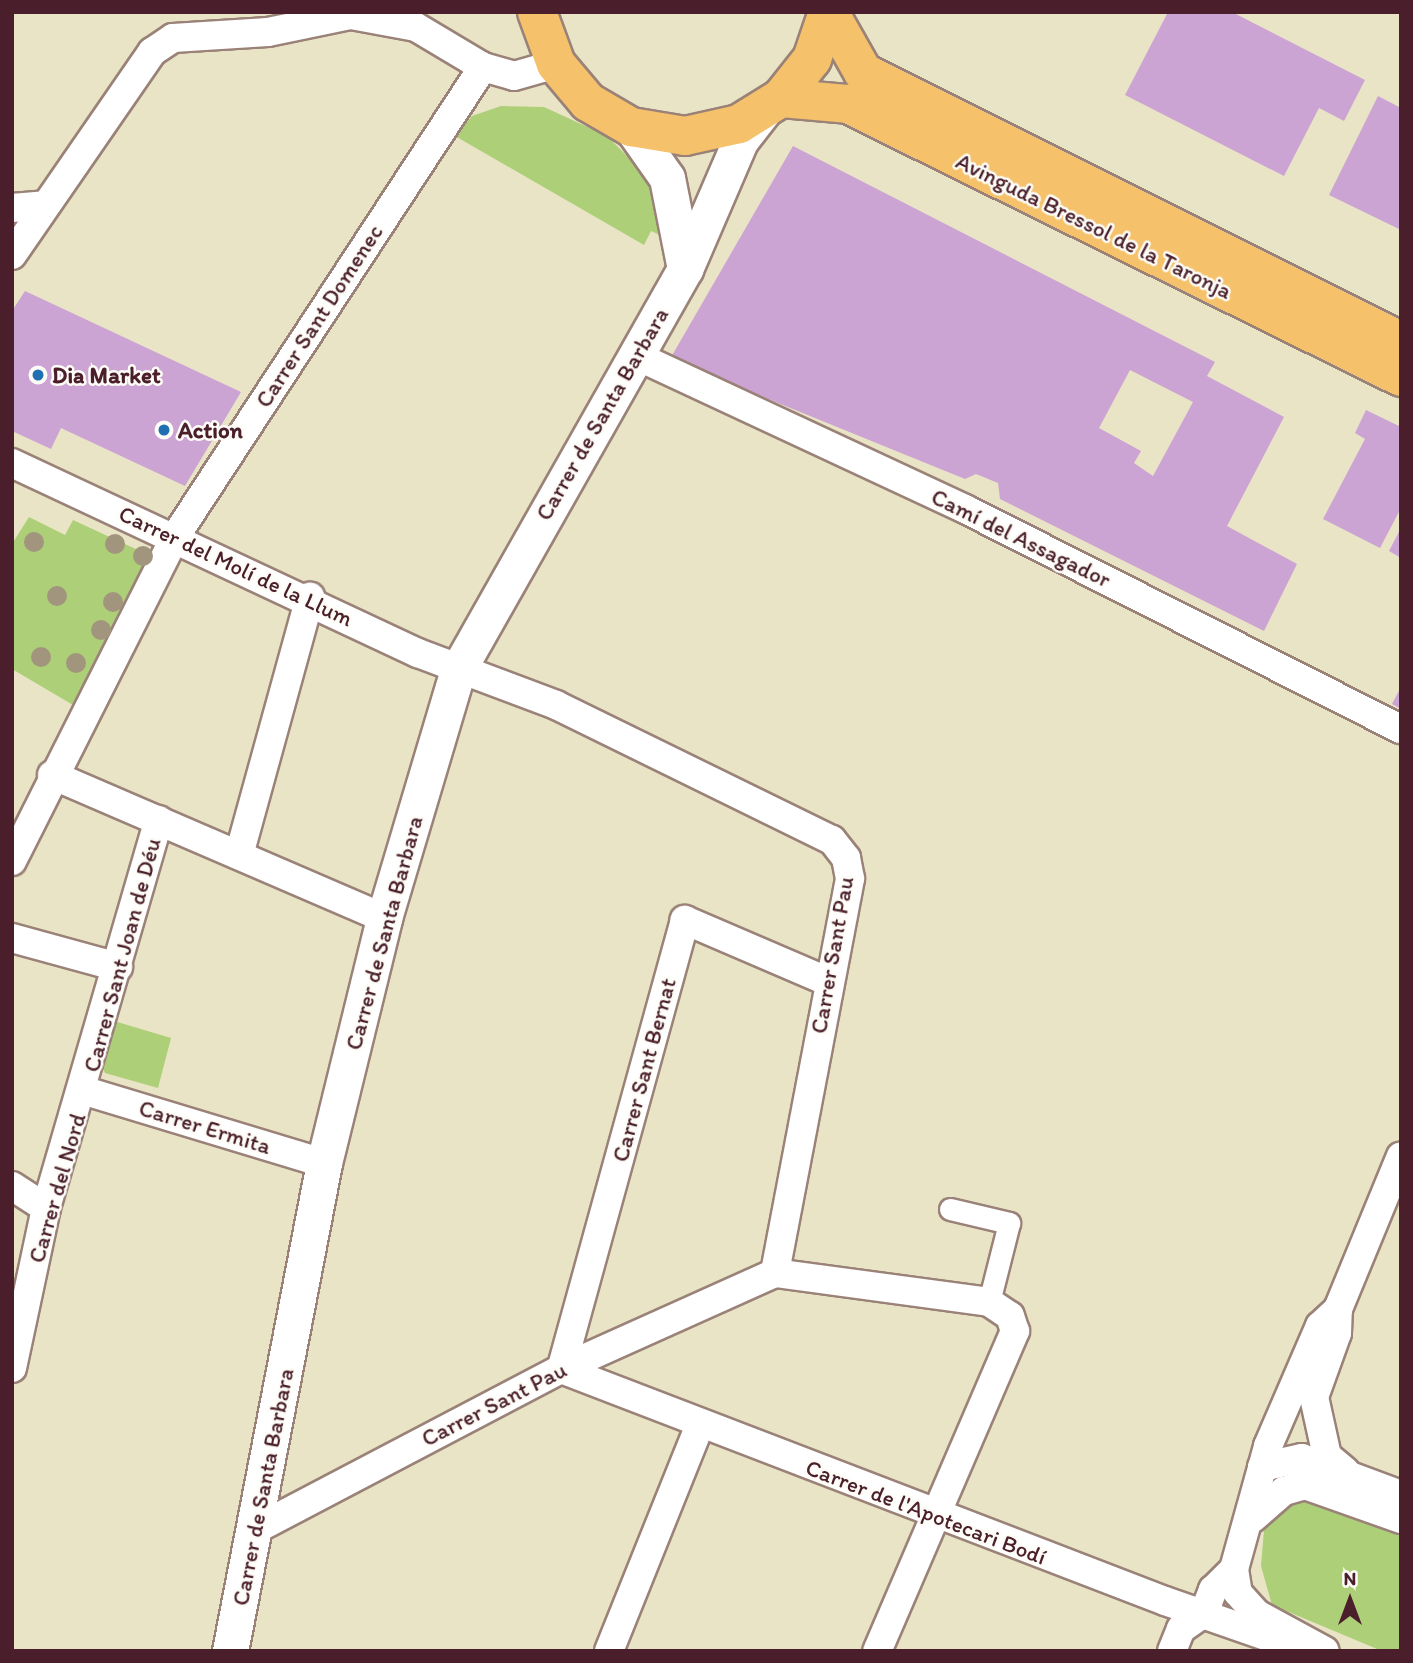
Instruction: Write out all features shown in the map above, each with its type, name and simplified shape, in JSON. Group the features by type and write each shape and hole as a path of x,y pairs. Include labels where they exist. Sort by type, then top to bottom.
{"main road":[{"path":"537,12 556,64 588,102 631,127 685,136 739,124 772,105 812,59 829,12"},
{"name":"Avinguda Bressol de la Taronja","path":"829,12 863,72 1401,341"},
{"name":"Avinguda Bressol de la Taronja","path":"772,105 848,104 1401,377"}],"street":[{"path":"12,255 152,52 173,38 268,32 330,15 384,18 416,27 483,66 514,76 556,64"},
{"name":"Carrer Sant Domenec","path":"12,861 52,775 175,537 483,66"},
{"name":"Carrer de Santa Barbara","path":"230,1651 256,1529 324,1163 384,918 458,670 685,269 740,141 772,105"},
{"path":"631,127 667,178 685,269"},
{"path":"12,208 45,205"},
{"name":"Camí del Assagador","path":"636,356 965,509 1401,729"},
{"name":"Carrer del Molí de la Llum","path":"12,463 310,597 458,670"},
{"path":"239,855 310,597"},
{"name":"Carrer Sant Pau","path":"256,1529 561,1368 775,1273 827,981 850,879 846,858 832,840 556,705 458,670"},
{"name":"Carrer Sant Joan de Déu","path":"52,775 384,918"},
{"name":"Carrer Sant Joan de Déu","path":"85,1091 159,820"},
{"name":"Carrer Sant Bernat","path":"561,1368 685,920 827,981"},
{"path":"12,938 118,967"},
{"name":"Carrer Ermita","path":"85,1091 324,1163"},
{"name":"Carrer del Nord","path":"12,1368 46,1208 85,1091"},
{"path":"1336,1464 1314,1397 1337,1333 1338,1308 1401,1156"},
{"path":"12,1186 46,1208"},
{"path":"877,1651 933,1515 1015,1331 1000,1309 1009,1223 950,1209"},
{"path":"775,1273 1000,1309"},
{"path":"1172,1651 1181,1629 1204,1613 1213,1590 1234,1570 1253,1518 1262,1467 1320,1326 1338,1308"},
{"name":"Carrer de l'Apotecari Bodí","path":"561,1368 699,1427 933,1515 1280,1641 1295,1639"},
{"path":"608,1651 699,1427"},
{"path":"1262,1467 1303,1458 1336,1464 1401,1495"},
{"path":"1253,1518 1284,1491 1305,1485 1401,1520"},
{"name":"Carrer de l'Apotecari Bodí","path":"1234,1570 1243,1600 1295,1639 1325,1651"}],"green space":[{"path":"501,106 544,107 607,136 659,188 667,220 660,235 651,231 644,245 455,136 472,116"},
{"path":"29,517 65,535 73,520 153,557 73,705 12,669 12,544"},
{"path":"114,1021 171,1038 158,1088 105,1073 101,1065"},
{"path":"1303,1497 1401,1535 1401,1651 1382,1651 1272,1605 1261,1566 1264,1530 1287,1501"}],"building":[{"path":"1168,12 1232,12 1365,80 1344,121 1319,108 1284,176 1125,95"},
{"path":"1378,96 1401,108 1401,230 1329,195"},
{"path":"793,146 1215,362 1207,376 1284,417 1227,526 1297,564 1264,631 1000,499 998,483 976,474 965,479 670,359","holes":["1130,370 1193,402 1153,476 1134,463 1141,451 1099,428"]},
{"path":"25,291 241,392 185,486 61,428 51,449 12,431 12,311"},
{"path":"1366,410 1401,427 1401,508 1380,548 1323,519 1365,439 1355,433"},
{"path":"1401,528 1401,558 1389,551"},
{"path":"1401,687 1401,709 1392,704"}],"place":[{"name":"Dia Market","path":"38,375"},
{"name":"Action","path":"164,430"}]}
